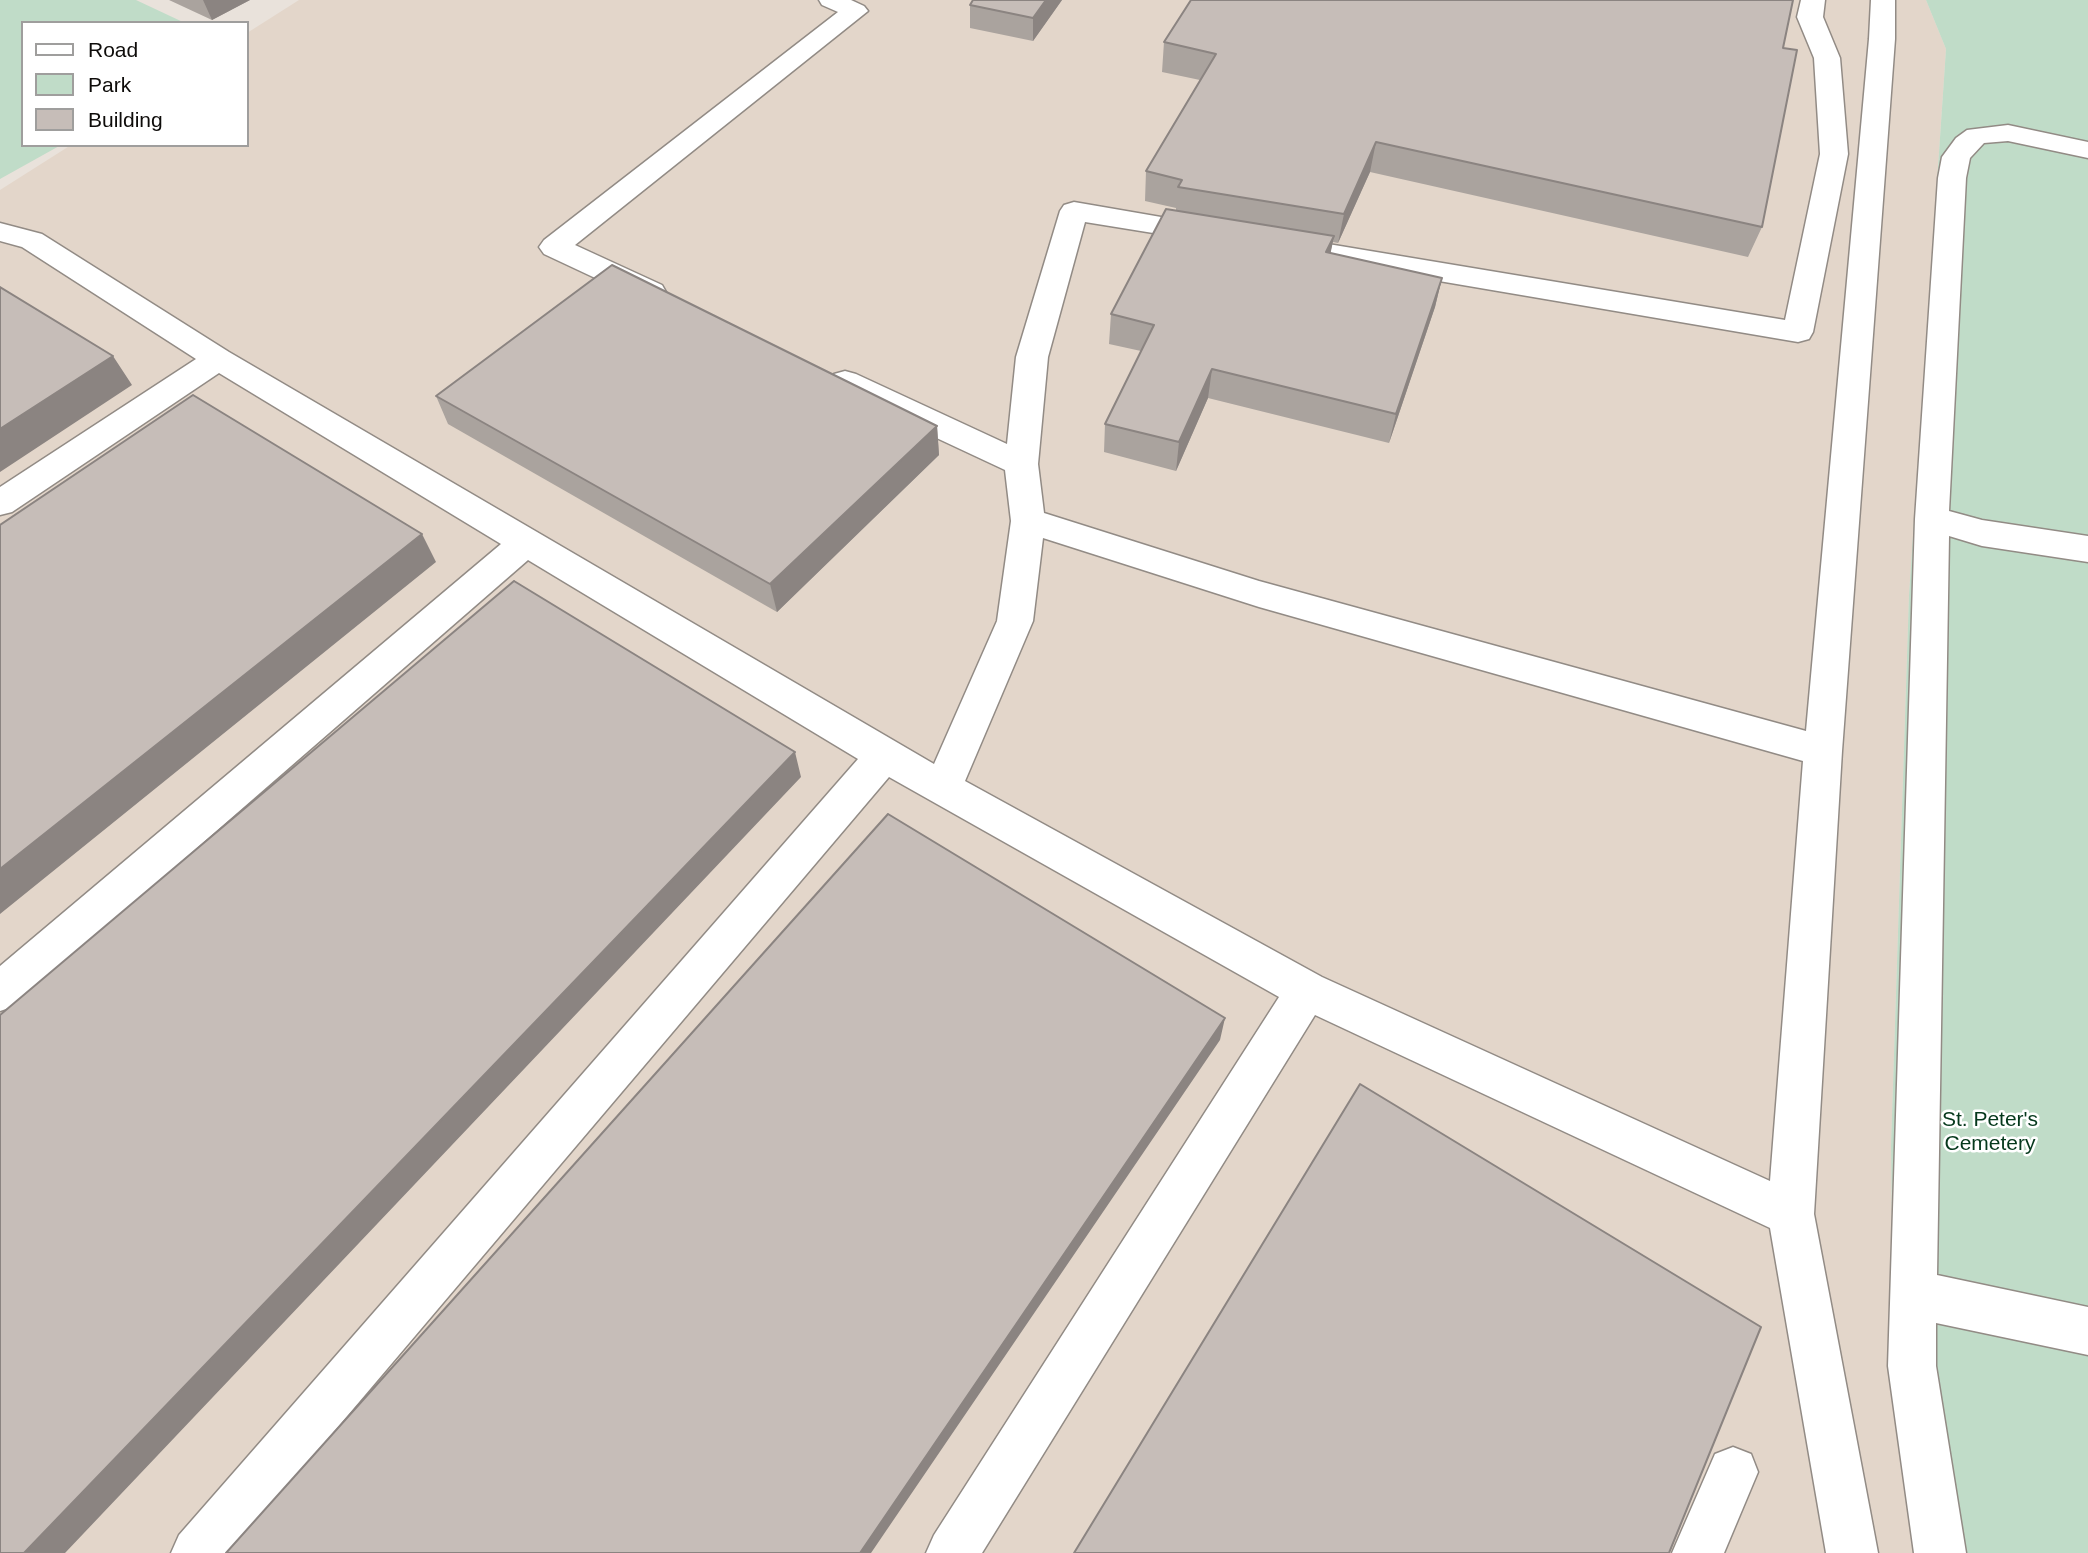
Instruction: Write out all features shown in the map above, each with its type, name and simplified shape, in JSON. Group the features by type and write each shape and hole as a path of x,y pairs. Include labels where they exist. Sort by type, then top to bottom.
{"lane":[{"path":"680,306 554,247 855,11 831,0"},
{"path":"943,788 1015,621 1028,521 1021,464 1032,357 1074,211 1798,332 1834,154 1827,58 1810,17 1812,0"},
{"path":"1852,1553 1791,1214 1823,751 1882,39 1883,0"},
{"path":"1940,1553 1912,1366 1931,519 1952,178 1956,158 1966,144 1977,136 2029,136 2088,150"},
{"path":"0,232 32,240 218,359 884,756 1307,991 1791,1214"},
{"path":"0,503 218,359"},
{"path":"819,370 1021,464"},
{"path":"1931,519 1982,533 2088,549"},
{"path":"1028,521 1259,594 1823,751"},
{"path":"0,992 526,542"},
{"path":"197,1553 884,756"},
{"path":"952,1553 1307,991"},
{"path":"1914,1294 2088,1331"},
{"path":"1698,1553 1733,1472"}],"shaded area":[{"path":"299,0 1926,0 1946,49 1909,595 1891,1146 1893,1297 1919,1553 0,1553 0,190 68,147 248,147 248,32"}],"green space":[{"path":"0,0 136,0 181,21 21,21 21,147 57,147 0,179"},
{"name":"St. Peter's Cemetery","path":"1926,0 2088,0 2088,1553 1919,1553 1893,1297 1891,1146 1909,595 1946,49"}],"building":[{"path":"973,0 1046,0 1033,18 970,5"},
{"path":"1191,0 1793,0 1783,48 1797,50 1762,227 1376,142 1344,214 1178,187 1182,180 1146,171 1216,54 1164,42"},
{"path":"1166,209 1334,236 1326,252 1442,278 1396,414 1212,369 1179,442 1105,424 1154,325 1111,314"},
{"path":"612,265 937,426 770,584 436,396"},
{"path":"0,287 113,356 0,429"},
{"path":"193,395 422,534 0,869 0,525"},
{"path":"514,581 795,752 24,1553 0,1553 0,1015"},
{"path":"888,814 1225,1018 860,1553 226,1553"},
{"path":"1360,1084 1761,1327 1669,1553 1074,1553"}]}
